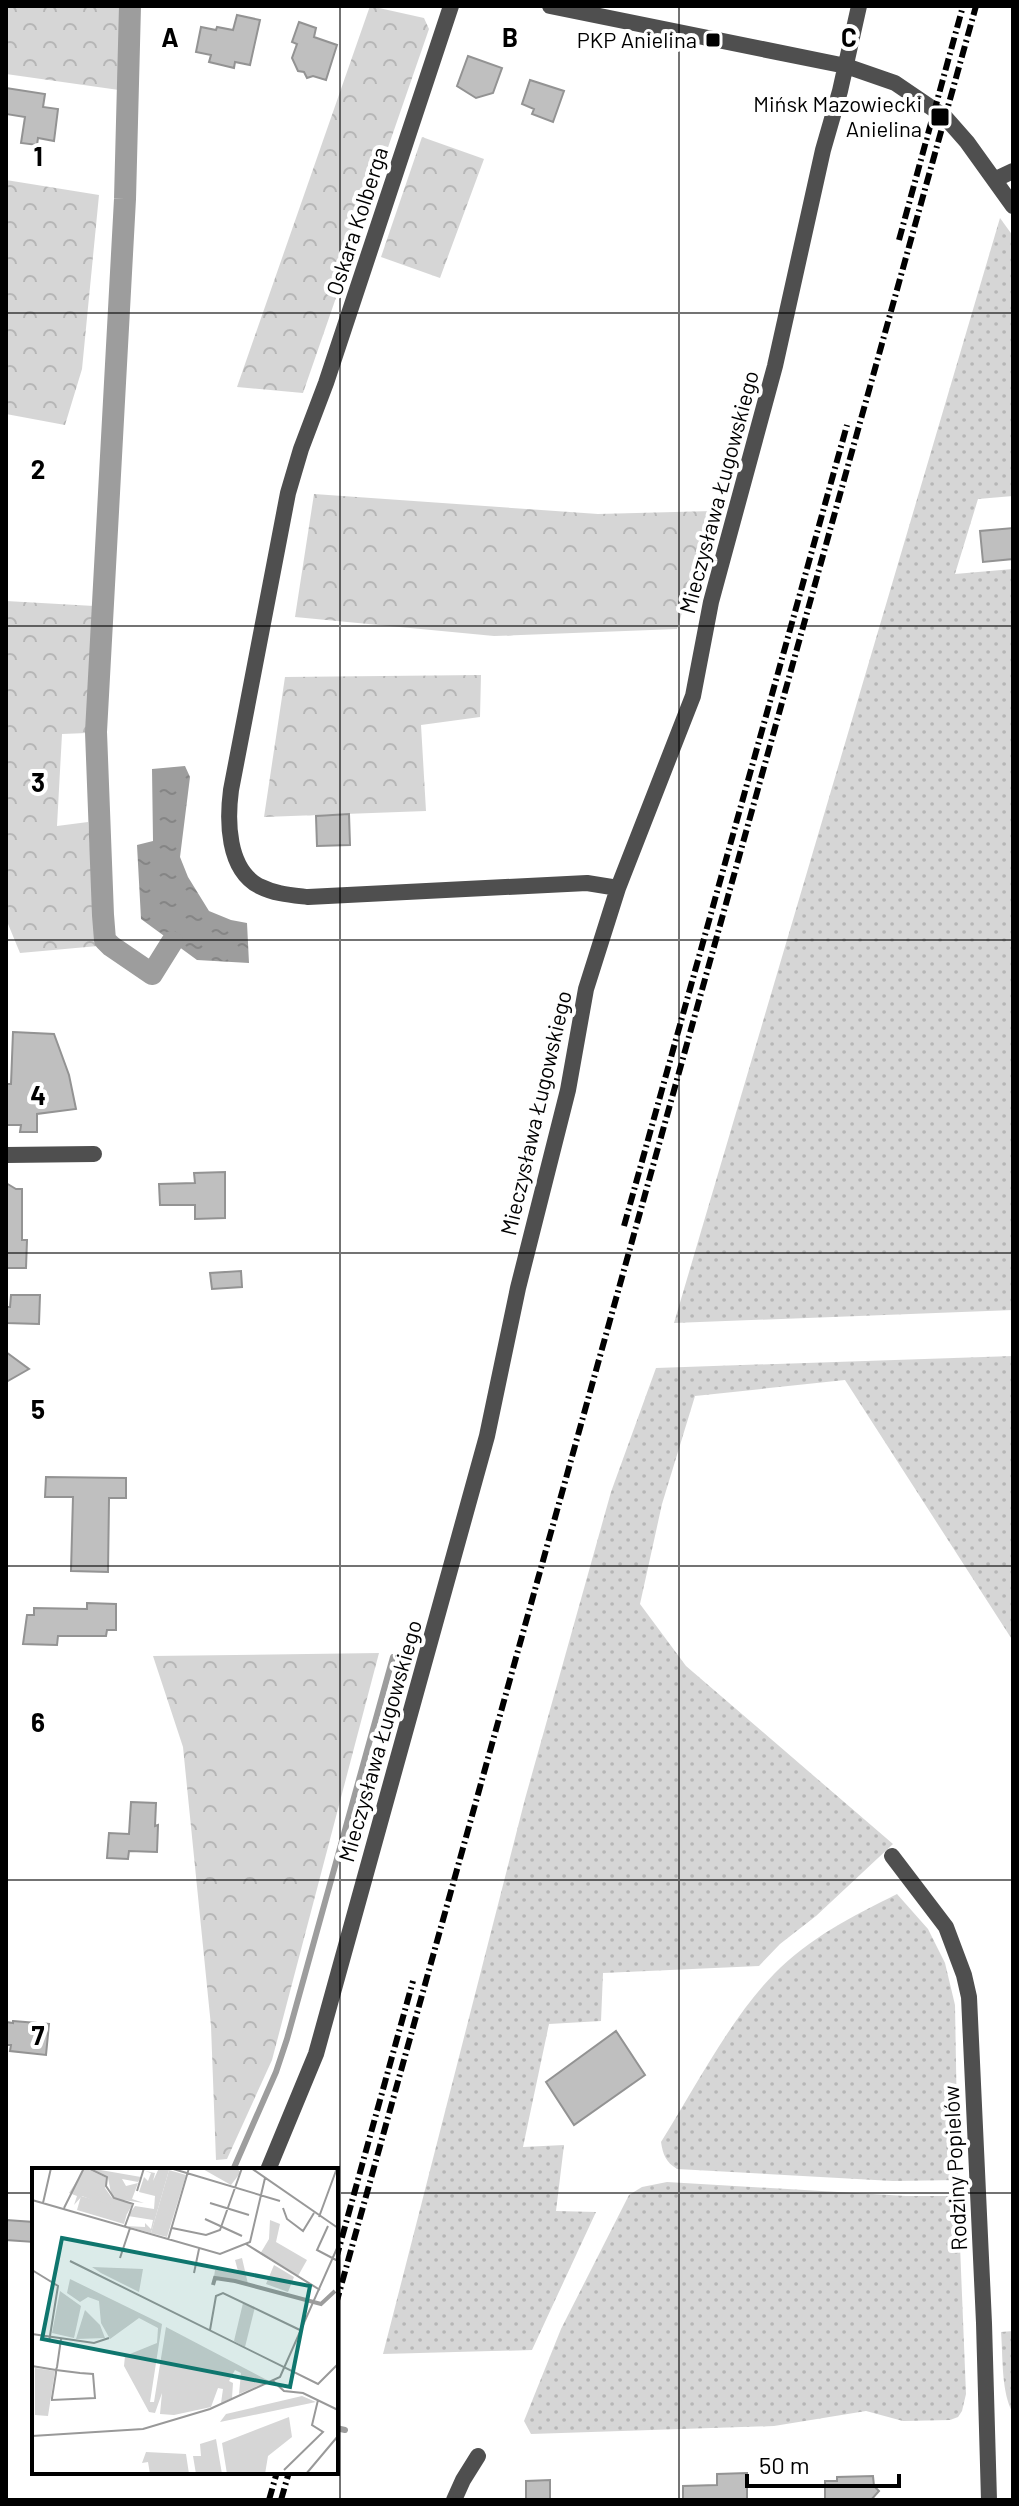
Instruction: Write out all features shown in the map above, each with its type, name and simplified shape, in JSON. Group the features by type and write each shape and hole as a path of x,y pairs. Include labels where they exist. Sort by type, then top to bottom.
{"street":[{"name":"Oskara Kolberga","path":"451,6 288,493 228,809 229,830 233,850 243,869 256,884 276,893 308,897 587,883 618,888"},
{"path":"550,6 846,66 895,83 940,113 967,142 1013,206"},
{"name":"Mieczysława Ługowskiego","path":"269,2168 316,2054 487,1436 518,1288 568,1090 586,989 618,888 693,696 711,602 775,366 859,6"},
{"path":"996,179 1013,171"},
{"path":"6,1155 94,1154"},
{"name":"Rodziny Popielów","path":"892,1856 946,1927 969,1997 984,2308 989,2500"},
{"path":"454,2500 478,2456"}],"green space":[{"path":"6,6 121,6 119,90 6,74"},
{"path":"370,6 424,18 429,29 303,393 237,387"},
{"path":"422,137 484,159 440,278 381,257"},
{"path":"6,180 99,195 82,369 65,425 6,414"},
{"path":"1000,218 1013,236 1013,496 978,499 955,574 1013,569 1013,1310 674,1323"},
{"path":"314,494 598,514 713,511 677,629 494,636 295,617"},
{"path":"6,601 94,606 87,733 62,734 57,826 88,822 98,946 20,953 6,919"},
{"path":"481,675 480,717 421,725 426,811 264,817 285,677"},
{"path":"1013,1356 1013,1641 845,1380 695,1396 662,1504 640,1604 686,1666 893,1844 759,1966 603,1973 601,2021 549,2024 523,2147 564,2145 556,2211 596,2212 532,2350 383,2354 525,1799 611,1492 656,1368"},
{"path":"379,1653 272,2060 227,2159 216,2160 211,2026 183,1747 153,1656"},
{"path":"897,1894 928,1929 945,1963 955,2005 958,2180 893,2181 677,2169 673,2166 666,2158 661,2142 728,2033 758,1992 788,1961 817,1939"},
{"path":"667,2182 906,2196 958,2196 966,2394 958,2417 950,2420 903,2421 866,2411 774,2426 531,2434 524,2421 561,2329 629,2195 642,2187"},
{"path":"1013,2331 1013,2413 1004,2385 1001,2332"}],"water":[{"path":"185,766 190,777 180,857 188,877 209,911 247,923 249,963 197,960 141,919 137,845 153,841 152,769"}],"building":[{"path":"237,15 260,20 250,65 235,62 234,68 209,62 211,55 196,52 201,27 233,30"},
{"path":"299,22 316,28 314,37 337,45 326,80 313,76 307,78 304,72 298,71 292,58 297,44 292,42"},
{"path":"468,56 502,68 493,93 476,98 457,86"},
{"path":"530,80 564,91 553,122 532,114 534,109 522,104"},
{"path":"6,88 45,94 43,107 58,109 54,141 38,138 37,145 21,143 25,117 6,114"},
{"path":"1013,528 1013,559 983,562 980,531"},
{"path":"349,814 350,845 317,846 316,816"},
{"path":"13,1032 54,1034 69,1075 76,1109 37,1114 37,1132 20,1132 21,1125 7,1125 6,1084 11,1084"},
{"path":"225,1172 225,1218 195,1219 195,1205 160,1205 159,1184 195,1183 194,1173"},
{"path":"6,1183 22,1189 22,1240 27,1240 26,1268 6,1268"},
{"path":"241,1271 242,1287 212,1289 210,1273"},
{"path":"11,1295 40,1295 39,1324 6,1323 6,1307 10,1307"},
{"path":"6,1352 29,1369 6,1382"},
{"path":"46,1477 126,1478 126,1498 109,1498 108,1572 71,1571 73,1497 45,1497"},
{"path":"87,1603 116,1604 116,1630 107,1630 106,1636 58,1636 57,1645 23,1644 27,1615 34,1615 34,1608 87,1609"},
{"path":"131,1802 156,1803 157,1852 129,1851 128,1859 107,1858 109,1833 129,1834"},
{"path":"6,2022 49,2024 46,2055 10,2051 11,2045 6,2045"},
{"path":"616,2031 645,2075 574,2125 546,2082"},
{"path":"6,2220 32,2222 32,2242 6,2240"},
{"path":"747,2473 747,2500 683,2500 683,2486 717,2485 717,2474"},
{"path":"873,2476 874,2486 879,2491 871,2500 825,2500 825,2481 837,2481 837,2477"},
{"path":"550,2480 550,2500 526,2500 526,2481"}],"waterway":[{"path":"130,6 125,199 96,732 103,915 105,940 152,974 172,942"},
{"path":"234,2168 287,2039 393,1657"},
{"path":"338,2428 345,2430"}],"railway":[{"path":"899,240 963,6"},
{"path":"338,2297 976,6"},
{"path":"624,1226 847,425"},
{"path":"338,2252 413,1981"},
{"path":"269,2500 276,2474"},
{"path":"281,2500 288,2474"}],"place":[{"name":"PKP Anielina","path":"713,40"},
{"name":"Mińsk Mazowiecki Anielina","path":"940,117"}]}
